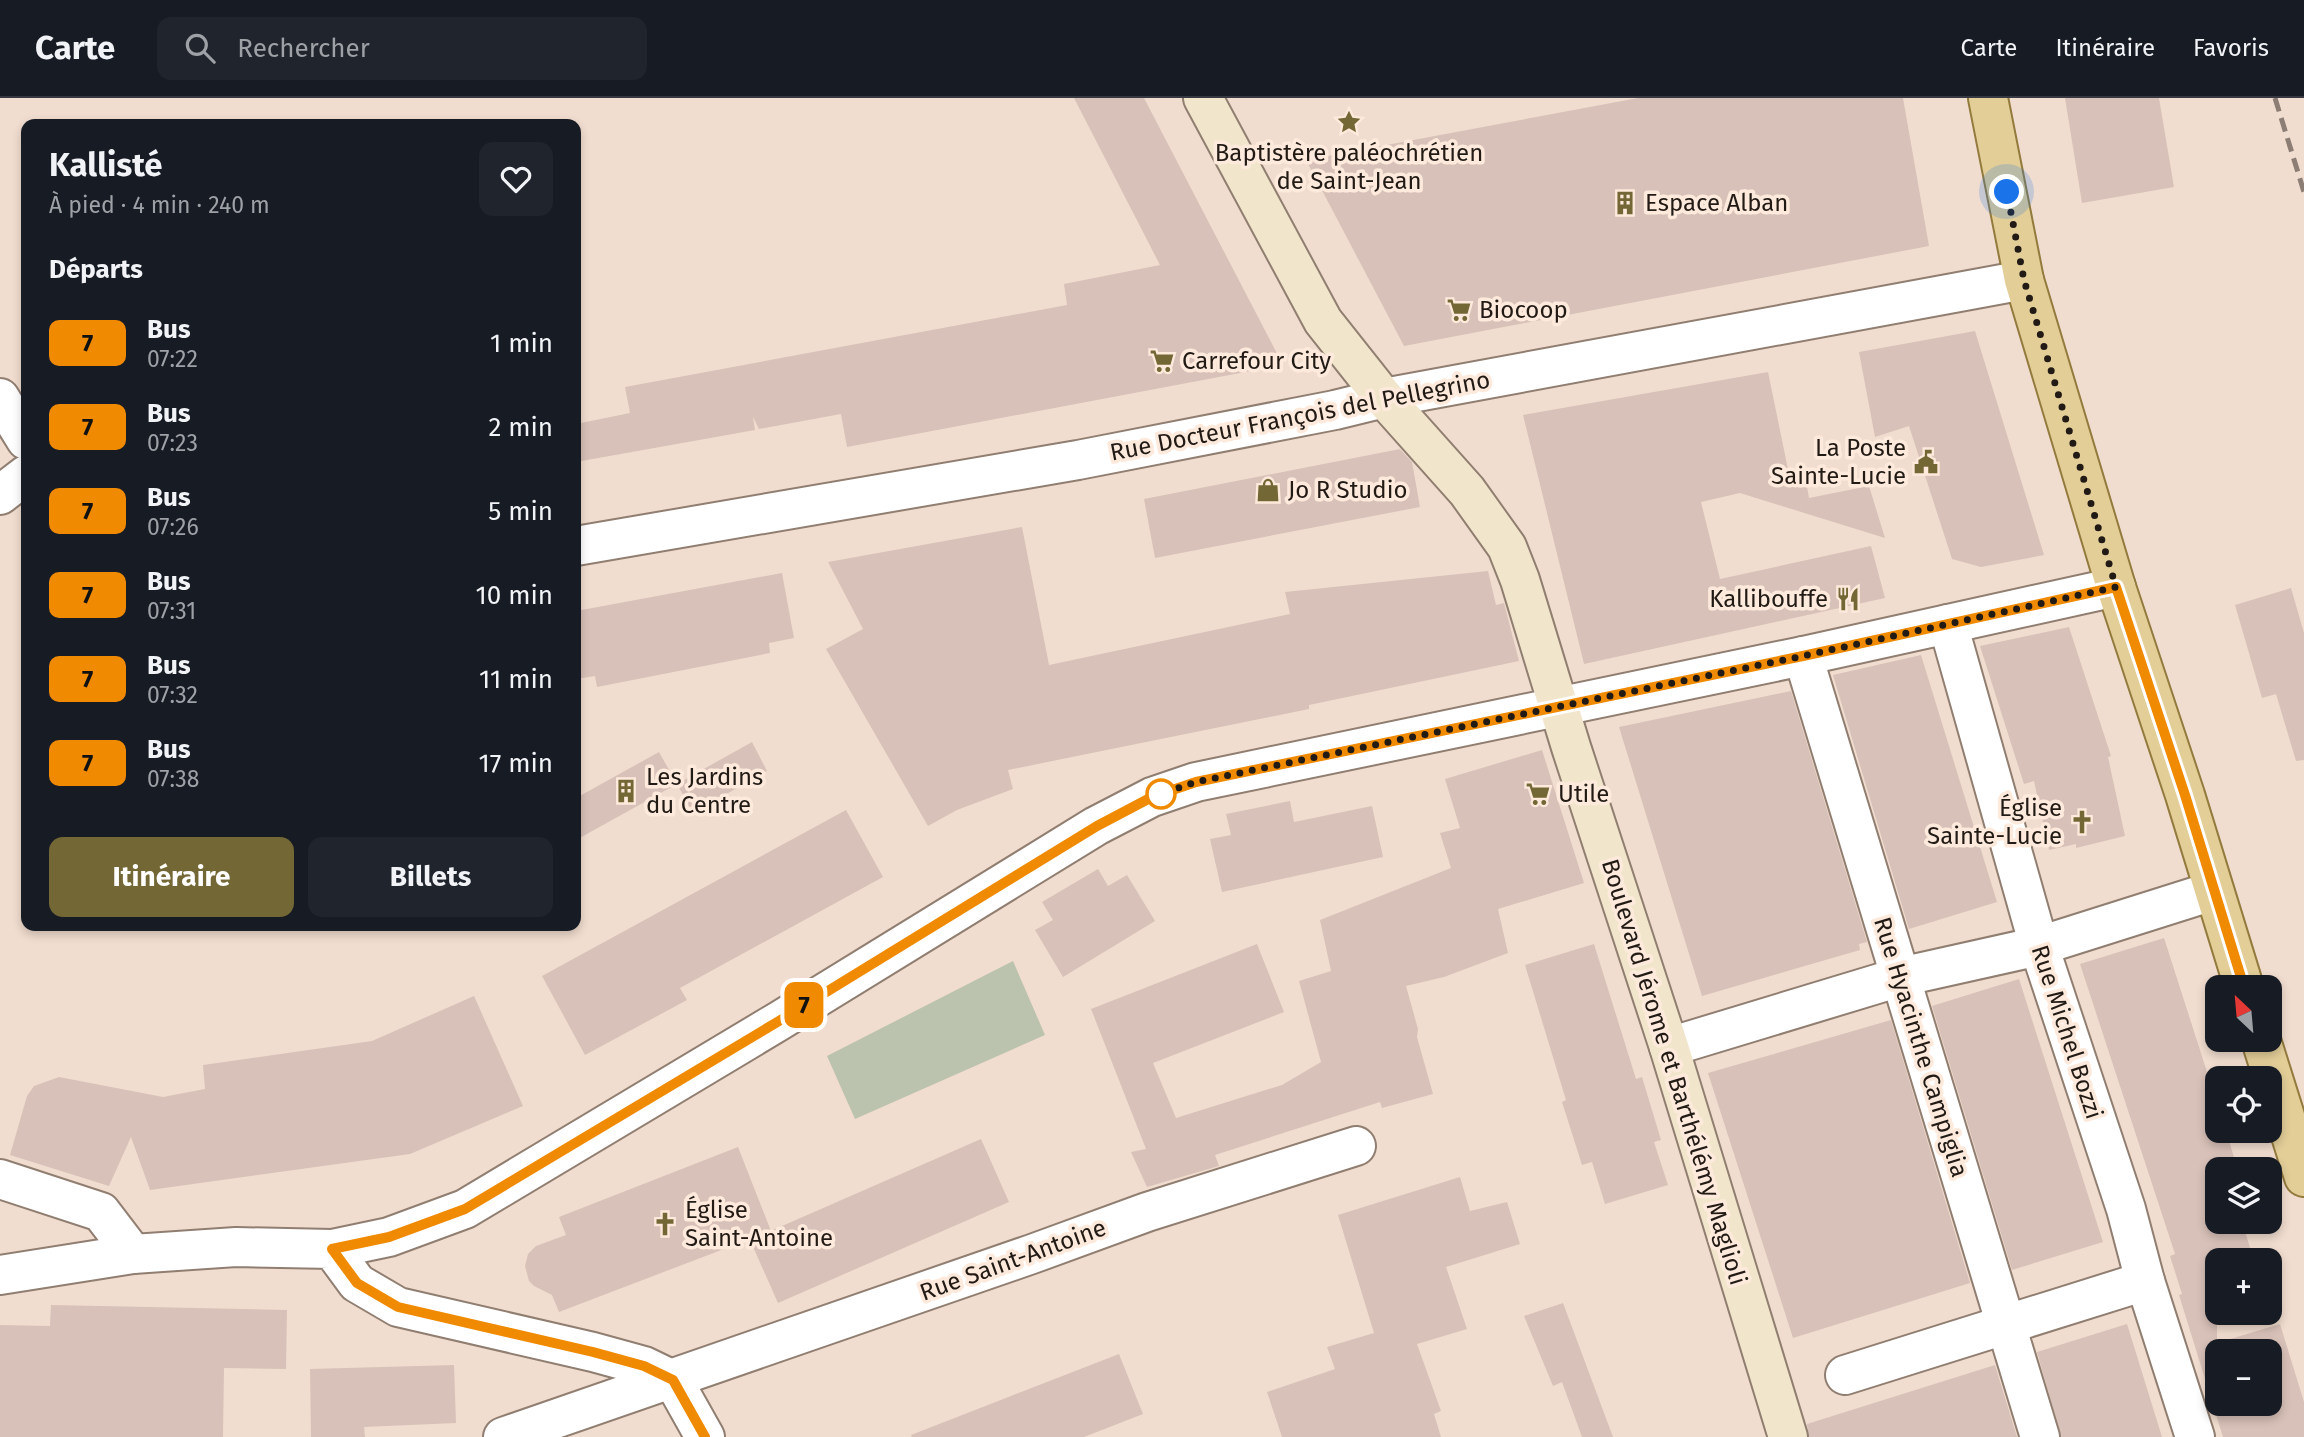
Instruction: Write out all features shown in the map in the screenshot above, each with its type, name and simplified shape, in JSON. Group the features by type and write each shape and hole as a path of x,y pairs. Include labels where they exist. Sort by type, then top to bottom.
{"main road":[{"name":"Boulevard Jérome et Barthélémy Maglioli","path":"1203,98 1323,321 1384,398 1467,491 1507,547 1520,580 1669,1047 1788,1437"},
{"path":"1988,98 2024,280 2116,587 2185,795 2240,975"},
{"path":"2264,1052 2304,1177"}],"street":[{"name":"Rue Docteur François del Pellegrino","path":"581,545 1078,460 1384,398 2024,280"},
{"path":"0,398 21,432"},
{"path":"0,495 21,479"},
{"path":"0,1275 133,1254 236,1247 332,1249 389,1237 465,1209 1097,826 1152,797 1196,782 1803,656 2116,587"},
{"name":"Rue Michel Bozzi","path":"1948,624 2039,946 2126,1209 2145,1281 2195,1437"},
{"name":"Rue Hyacinthe Campiglia","path":"1803,656 2040,1437"},
{"path":"1669,1047 1900,977 2039,946 2213,891"},
{"name":"Rue Saint-Antoine","path":"503,1437 673,1380 1147,1212 1356,1146"},
{"path":"0,1178 101,1212 133,1254"},
{"path":"332,1249 357,1283 398,1307 593,1352 644,1366 673,1380 705,1437"},
{"path":"1845,1375 2145,1281"}],"green space":[{"path":"1013,961 1045,1035 855,1119 827,1056"}],"building":[{"path":"1074,98 1144,98 1283,365 847,447 841,414 759,429 753,417 755,430 581,461 581,423 630,413 625,387 1067,305 1064,284 1160,265"},
{"name":"Espace Alban","path":"1638,98 1903,98 1929,246 1404,346 1306,160"},
{"path":"2065,98 2159,98 2174,187 2082,203"},
{"path":"1975,331 2044,555 1981,567 1952,559 1909,426 1875,437 1859,352"},
{"path":"1768,372 1790,479 1805,475 1809,498 1869,486 1885,538 1740,493 1701,502 1720,579 1871,546 1885,598 1584,664 1523,415"},
{"path":"1400,449 1412,462 1420,507 1155,558 1144,499"},
{"path":"1022,527 1049,665 1290,614 1285,592 1488,571 1496,605 1504,603 1519,661 1309,705 1309,709 1008,770 1013,789 957,810 928,826 826,649 863,629 828,562"},
{"path":"782,573 794,638 769,643 770,653 597,687 595,676 581,678 581,610"},
{"path":"2291,588 2304,633 2304,760 2296,761 2276,694 2262,698 2235,605"},
{"path":"2069,627 2111,756 2108,757 2125,836 2076,848 2076,844 2049,850 2034,781 2024,784 1980,646"},
{"path":"1921,655 1997,902 1909,929 1833,675"},
{"path":"1791,691 1867,942 1859,944 1860,950 1702,996 1619,727"},
{"path":"752,742 767,771 693,813 677,784"},
{"path":"1542,750 1584,883 1498,909 1508,953 1444,977 1406,986 1433,1094 1382,1108 1380,1102 1215,1155 1219,1166 1147,1187 1131,1152 1146,1149 1091,1009 1257,944 1284,1012 1153,1063 1176,1118 1282,1085 1321,1062 1299,981 1331,971 1320,920 1451,868 1440,833 1460,828 1445,779"},
{"name":"Les Jardins du Centre","path":"659,752 677,784 581,837 581,795"},
{"path":"1290,801 1294,822 1372,806 1383,857 1222,892 1210,839 1231,835 1226,814"},
{"path":"846,810 883,877 680,988 687,1000 585,1055 542,976"},
{"path":"1098,869 1108,886 1127,875 1155,921 1063,977 1035,930 1053,920 1042,902"},
{"path":"2164,938 2205,1066 2205,1143 2230,1143 2234,1157 2205,1157 2205,1234 2246,1234 2250,1248 2205,1248 2205,1325 2217,1325 2217,1339 2205,1339 2205,1379 2179,1295 2182,1294 2170,1256 2175,1254 2080,964"},
{"path":"1594,944 1636,1079 1642,1077 1661,1140 1654,1142 1668,1185 1605,1204 1592,1162 1582,1165 1562,1102 1566,1100 1525,965"},
{"path":"2019,979 2103,1242 2012,1270 1932,1006"},
{"path":"474,996 523,1106 410,1154 150,1190 131,1137 109,1186 10,1155 27,1096 34,1086 59,1077 163,1097 205,1089 203,1065 372,1041"},
{"path":"1891,1020 1970,1283 1793,1338 1708,1073"},
{"path":"981,1139 1009,1202 778,1303 750,1240"},
{"name":"Église Saint-Antoine","path":"738,1147 771,1231 559,1312 552,1295 529,1281 525,1266 528,1254 536,1246 566,1235 559,1217"},
{"path":"1460,1177 1470,1211 1507,1202 1520,1244 1446,1267 1467,1329 1417,1344 1441,1411 1434,1414 1441,1437 1282,1437 1267,1392 1335,1369 1327,1347 1374,1333 1338,1215"},
{"path":"1563,1303 1613,1437 1582,1437 1562,1382 1553,1386 1524,1316"},
{"path":"51,1305 287,1310 286,1369 224,1368 223,1437 0,1437 0,1325 50,1326"},
{"path":"2127,1324 2162,1437 2061,1437 2037,1352"},
{"path":"2280,1325 2304,1402 2304,1437 2223,1437 2216,1416 2282,1416 2282,1339 2230,1339"},
{"path":"1119,1354 1143,1414 1084,1437 911,1435"},
{"path":"454,1365 456,1423 364,1427 365,1437 311,1437 310,1369"},
{"path":"1995,1365 2017,1437 1809,1437 1807,1424"}],"railway":[{"path":"2275,98 2304,192"}],"bus line":[{"name":"7","path":"705,1437 673,1380 644,1366 593,1352 398,1307 357,1283 332,1249 389,1237 465,1209 1097,826 1152,797 1196,782 1803,656 2116,587 2185,795 2240,975"}],"place":[{"name":"Baptistère paléochrétien de Saint-Jean","path":"1349,122"},
{"name":"Espace Alban","path":"1625,203"},
{"name":"Biocoop","path":"1459,310"},
{"name":"Carrefour City","path":"1162,361"},
{"name":"La Poste Sainte-Lucie","path":"1926,462"},
{"name":"Jo R Studio","path":"1268,490"},
{"name":"Kallibouffe","path":"1848,599"},
{"name":"Les Jardins du Centre","path":"626,791"},
{"name":"Utile","path":"1538,794"},
{"name":"Église Sainte-Lucie","path":"2082,822"},
{"name":"Église Saint-Antoine","path":"665,1224"}],"route":[{"path":"1161,794 1152,797 1196,782 1803,656 2116,587 2024,280 2007,192"}]}
